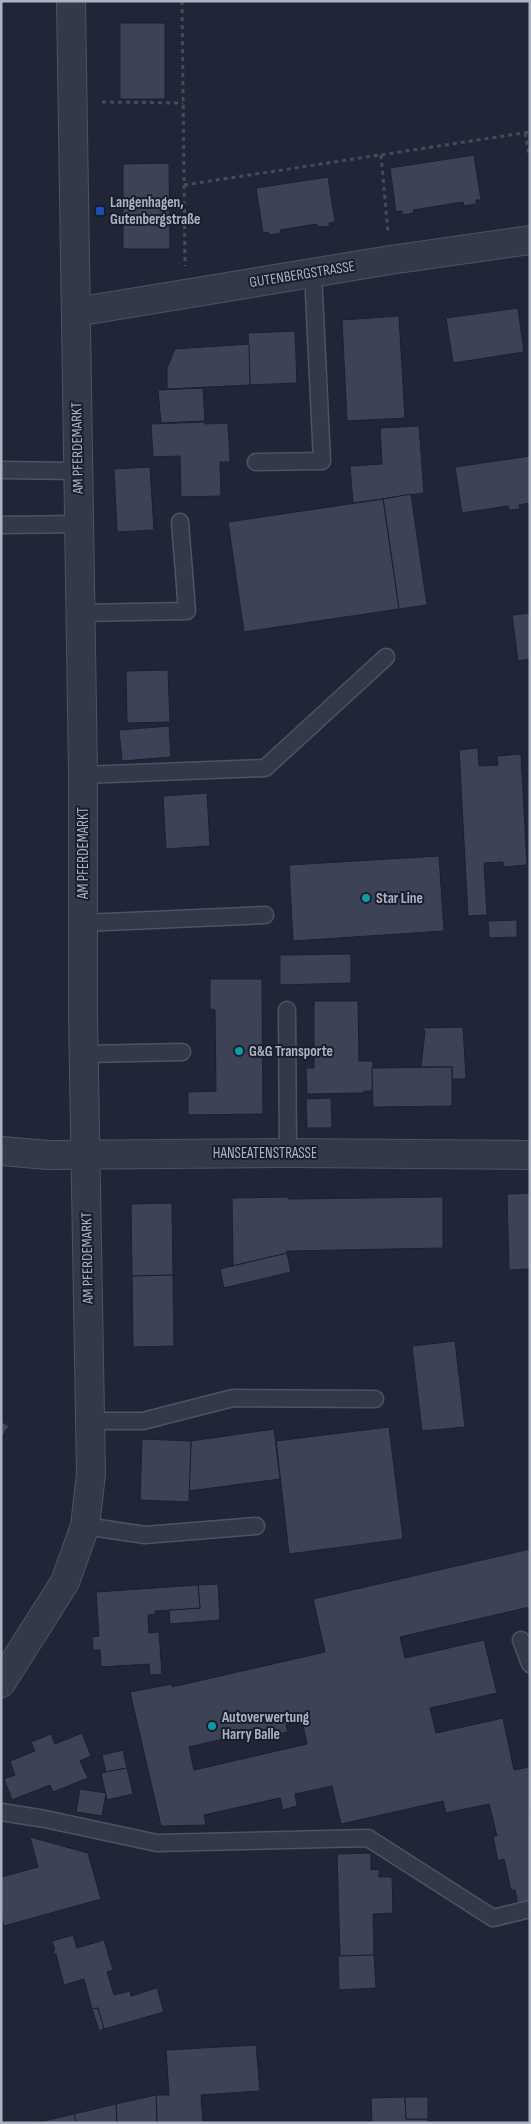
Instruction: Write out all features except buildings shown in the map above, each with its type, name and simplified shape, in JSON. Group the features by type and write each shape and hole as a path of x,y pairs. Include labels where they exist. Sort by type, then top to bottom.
{"street":[{"name":"AM PFERDEMARKT","path":"1,1683 65,1582 86,1526 91,1474 71,1"},
{"name":"GUTENBERGSTRASSE","path":"76,312 313,272 530,240"},
{"name":"HANSEATENSTRASSE","path":"1,1152 86,1155 288,1153 530,1155"}],"lane":[{"path":"256,462 322,461 313,272"},
{"path":"1,470 78,471"},
{"path":"80,613 187,612 180,522"},
{"path":"1,525 79,524"},
{"path":"83,775 265,768 386,657"},
{"path":"83,923 265,915"},
{"path":"287,1010 288,1153"},
{"path":"84,1054 182,1052"},
{"path":"91,1420 143,1422 233,1398 376,1399"},
{"path":"86,1526 145,1535 256,1526"},
{"path":"521,1640 530,1664"},
{"path":"1,1812 45,1819 157,1843 368,1838 493,1918 530,1909"}],"path":[{"path":"182,1 185,294"},
{"path":"72,102 183,103"},
{"path":"184,185 527,133 530,159"},
{"path":"381,155 390,260"}],"place":[{"name":"Langenhagen, Gutenbergstraße","path":"100,211"},
{"name":"Star Line","path":"366,898"},
{"name":"G&G Transporte","path":"239,1051"},
{"name":"Autoverwertung Harry Balle","path":"212,1726"}]}
